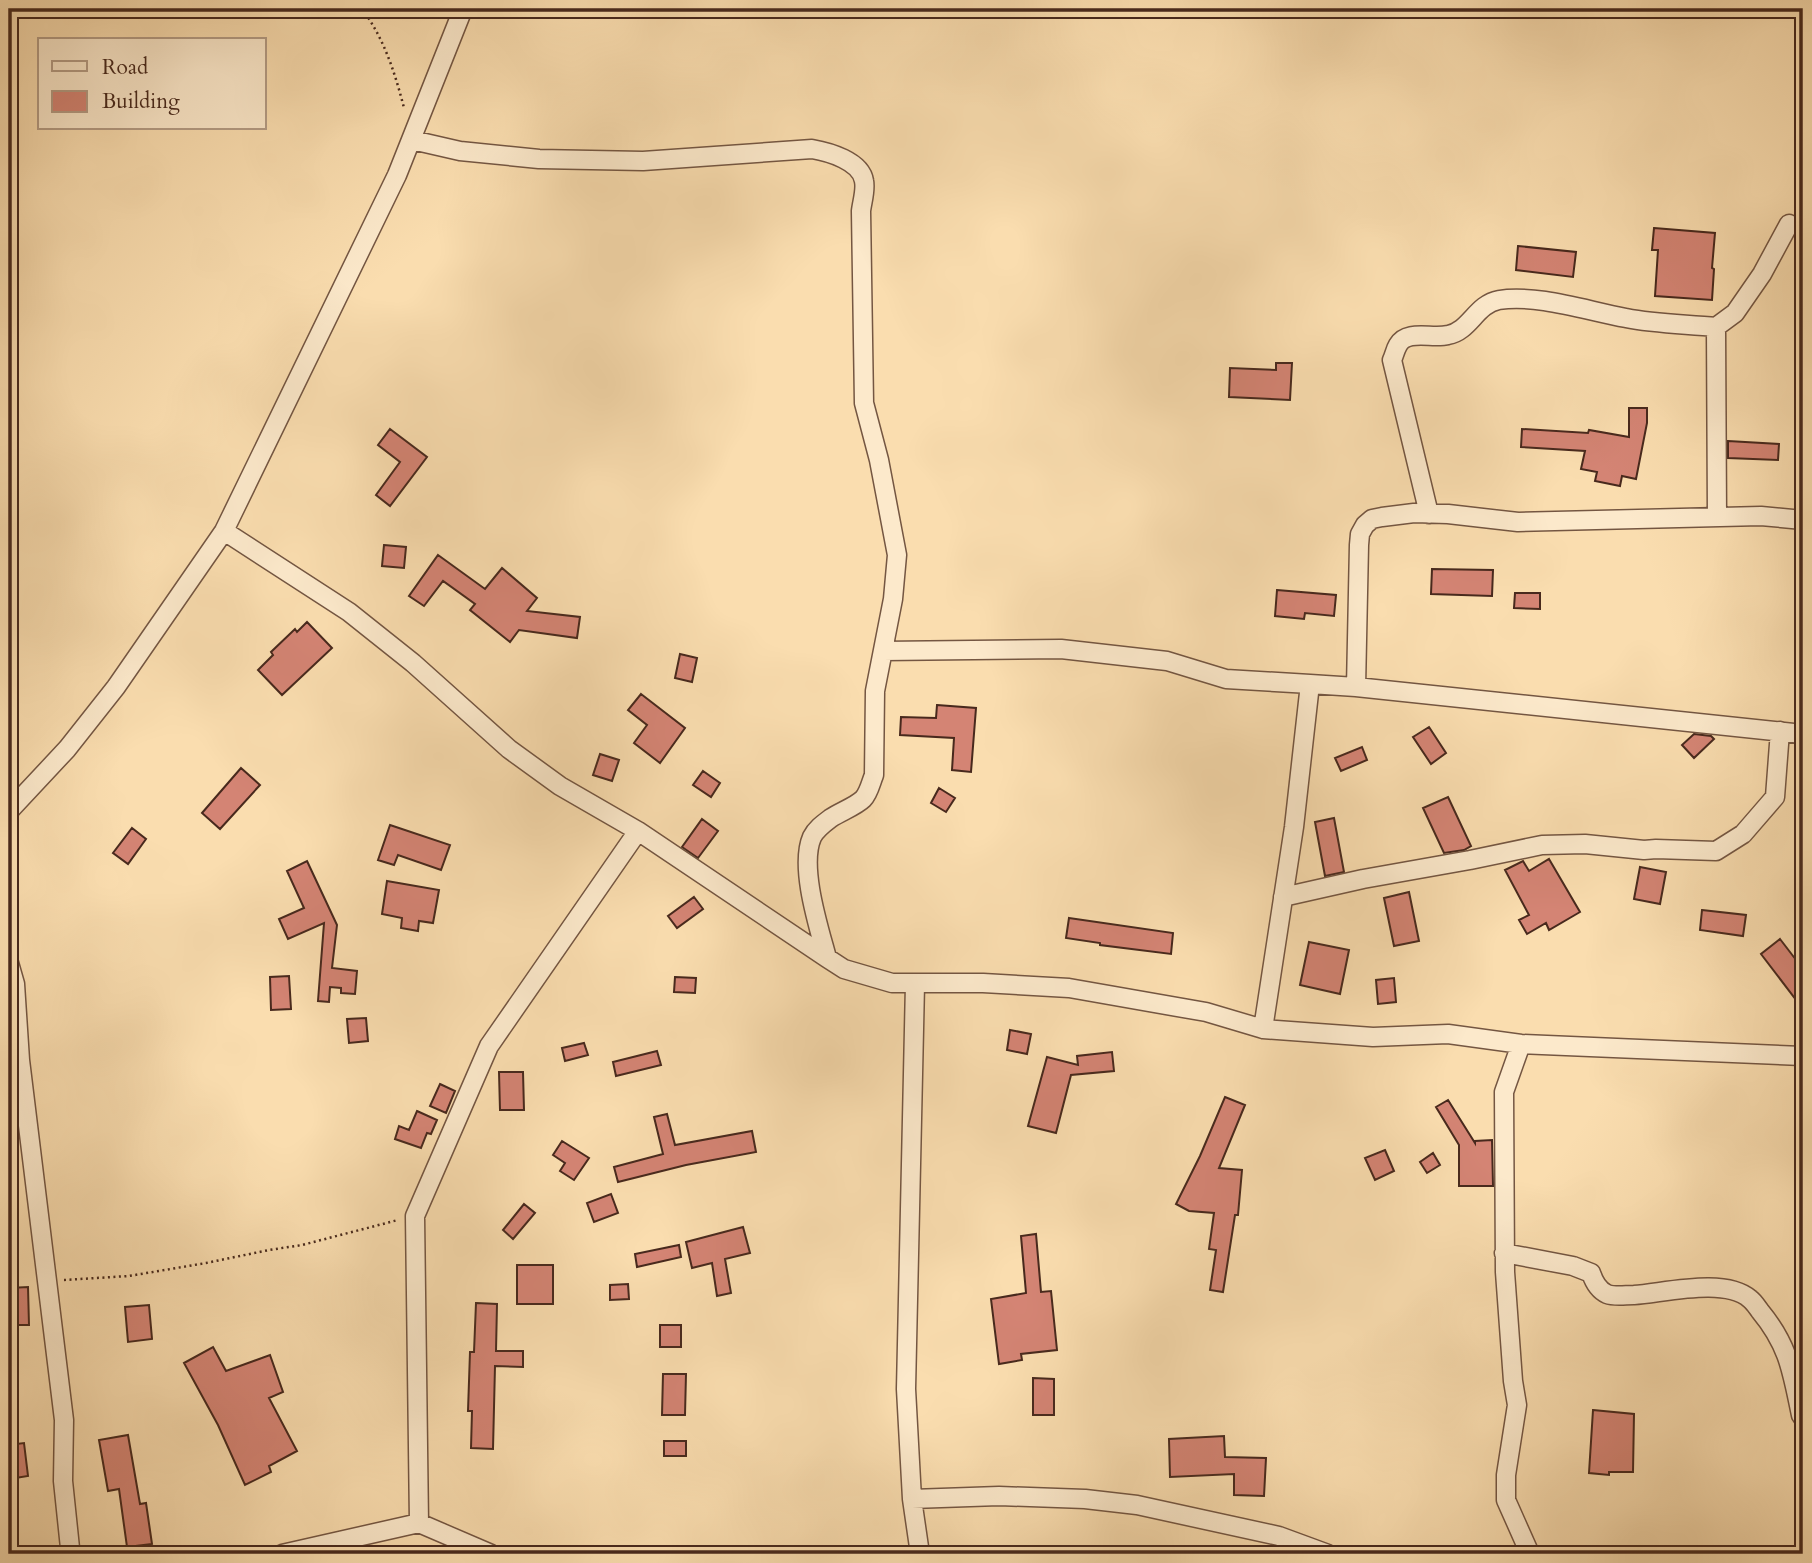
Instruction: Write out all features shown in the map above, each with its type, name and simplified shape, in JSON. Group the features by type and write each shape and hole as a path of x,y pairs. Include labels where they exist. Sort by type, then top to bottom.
{"street":[{"path":"9,811 66,750 116,687 224,531 397,175 463,9"},
{"path":"412,140 460,151 527,158 630,161 812,149 830,153 858,169 864,181 861,211 864,403 879,460 897,555 893,599 875,691 874,775 862,800 820,825 813,836 808,853 812,904 827,958"},
{"path":"1429,514 1392,360 1399,343 1408,336 1446,336 1461,331 1482,308 1495,301 1512,299 1552,302 1629,319 1716,327 1735,313 1762,274 1789,224"},
{"path":"1716,327 1717,517"},
{"path":"1356,687 1360,534 1372,519 1414,513 1518,522 1761,516 1803,520"},
{"path":"224,531 349,612 413,663 509,749 549,779 638,831 844,969 892,983 983,983 1069,988 1206,1012 1263,1029 1373,1037 1448,1034 1521,1044 1802,1056"},
{"path":"883,651 1061,649 1167,661 1226,679 1356,687 1803,734"},
{"path":"1263,1029 1294,828 1310,684"},
{"path":"1283,897 1542,845 1585,844 1644,850 1716,851 1742,834 1774,797 1780,731"},
{"path":"419,1523 415,1216 489,1046 638,831"},
{"path":"9,963 15,984 20,1060 64,1420 63,1481 70,1548 74,1554"},
{"path":"915,984 906,1389 912,1499 920,1554"},
{"path":"1521,1044 1504,1092 1504,1253 1517,1405 1506,1475 1506,1500 1530,1554"},
{"path":"1504,1253 1573,1266 1591,1273 1600,1290 1618,1296 1696,1287 1737,1291 1749,1298 1770,1323 1782,1343 1789,1358 1803,1418"},
{"path":"912,1499 999,1496 1085,1499 1137,1505 1279,1536 1328,1554"},
{"path":"282,1554 419,1523 491,1554"}],"path":[{"path":"362,9 372,21 395,72 412,140"},
{"path":"47,1281 129,1276 206,1263 303,1245 415,1216"}],"building":[{"path":"1654,228 1715,233 1712,300 1655,296 1658,250 1652,250"},
{"path":"1518,246 1576,252 1573,277 1516,270"},
{"path":"1276,363 1292,363 1290,400 1229,397 1230,368 1276,370"},
{"path":"1629,408 1647,408 1647,423 1636,479 1622,476 1620,486 1595,481 1597,472 1581,469 1585,451 1521,447 1522,429 1588,433 1589,430 1629,437"},
{"path":"390,429 427,457 390,506 376,495 400,462 378,445"},
{"path":"1728,441 1779,444 1778,460 1728,458"},
{"path":"384,545 406,547 404,568 382,566"},
{"path":"438,555 485,589 502,568 537,598 527,611 580,617 577,638 519,630 510,642 470,610 475,604 443,581 424,606 409,596"},
{"path":"1432,569 1493,570 1492,596 1431,594"},
{"path":"1277,590 1336,595 1334,616 1305,613 1304,619 1275,616"},
{"path":"1515,593 1540,593 1540,609 1514,608"},
{"path":"307,622 332,648 282,695 258,670 273,655 271,652 295,629 297,632"},
{"path":"680,654 697,658 692,682 675,678"},
{"path":"641,694 685,728 660,763 634,743 647,725 628,710"},
{"path":"937,705 976,708 971,772 952,770 954,738 900,735 901,717 936,718"},
{"path":"1429,727 1446,753 1431,764 1413,737"},
{"path":"1694,734 1711,736 1714,739 1694,758 1682,745"},
{"path":"1362,747 1367,760 1341,771 1335,758"},
{"path":"600,754 619,760 612,781 593,775"},
{"path":"241,768 260,785 220,829 202,813"},
{"path":"703,771 720,783 711,797 693,785"},
{"path":"939,788 955,798 946,812 931,803"},
{"path":"1448,797 1471,846 1464,850 1444,853 1423,808"},
{"path":"1334,818 1344,872 1325,876 1315,822"},
{"path":"702,819 718,831 698,858 682,847"},
{"path":"390,825 450,845 441,870 398,855 394,865 378,860"},
{"path":"132,828 146,839 128,864 113,853"},
{"path":"1549,859 1580,912 1549,930 1546,923 1527,934 1519,920 1529,915 1505,870 1523,861 1529,871"},
{"path":"307,861 337,925 332,968 357,971 355,994 341,993 341,988 330,987 329,1002 318,1001 324,923 288,939 279,919 304,908 287,871"},
{"path":"1640,867 1666,872 1660,904 1634,899"},
{"path":"387,881 439,890 433,923 419,921 418,931 401,928 402,918 382,914"},
{"path":"1409,892 1419,941 1394,946 1384,898"},
{"path":"694,897 703,909 677,928 668,916"},
{"path":"1702,910 1746,915 1743,936 1700,930"},
{"path":"1069,918 1173,933 1171,954 1066,938"},
{"path":"1780,939 1803,969 1803,1009 1761,954"},
{"path":"1309,942 1349,950 1340,994 1300,985"},
{"path":"289,976 291,1009 271,1010 270,977"},
{"path":"675,977 696,978 695,993 674,992"},
{"path":"1394,978 1396,1002 1378,1004 1376,980"},
{"path":"366,1018 368,1041 349,1043 347,1019"},
{"path":"1010,1030 1031,1034 1027,1054 1007,1050"},
{"path":"584,1043 588,1055 565,1061 562,1048"},
{"path":"657,1051 661,1065 616,1076 613,1062"},
{"path":"1112,1052 1114,1071 1071,1075 1056,1133 1028,1126 1047,1057 1078,1065 1077,1056"},
{"path":"499,1072 523,1072 524,1110 500,1110"},
{"path":"440,1084 455,1091 446,1113 430,1106"},
{"path":"1225,1097 1245,1105 1219,1168 1242,1170 1238,1215 1235,1215 1223,1292 1210,1290 1216,1250 1209,1249 1214,1213 1189,1211 1176,1204"},
{"path":"1448,1100 1475,1143 1492,1140 1493,1186 1459,1186 1459,1145 1436,1107"},
{"path":"417,1111 437,1120 431,1134 427,1133 421,1148 395,1139 399,1126 409,1130"},
{"path":"667,1114 675,1145 752,1131 756,1152 686,1165 618,1182 614,1167 663,1154 654,1117"},
{"path":"562,1141 589,1158 574,1180 560,1171 565,1163 553,1155"},
{"path":"1385,1150 1394,1171 1375,1180 1365,1158"},
{"path":"1433,1153 1440,1165 1427,1173 1420,1162"},
{"path":"611,1194 618,1213 594,1222 587,1203"},
{"path":"524,1204 535,1213 513,1239 503,1230"},
{"path":"743,1227 750,1253 725,1259 731,1293 717,1296 712,1263 692,1268 686,1242"},
{"path":"1036,1234 1041,1292 1051,1291 1057,1350 1021,1354 1022,1360 999,1364 991,1299 1026,1293 1021,1236"},
{"path":"679,1245 681,1257 637,1267 635,1254"},
{"path":"517,1265 553,1265 553,1304 517,1304"},
{"path":"628,1284 629,1299 610,1300 610,1285"},
{"path":"28,1287 29,1325 9,1325 9,1288"},
{"path":"476,1303 497,1304 496,1351 523,1351 523,1367 495,1366 493,1449 471,1448 472,1411 468,1411 470,1352 474,1352"},
{"path":"149,1305 152,1339 128,1342 125,1307"},
{"path":"660,1325 681,1325 681,1347 660,1347"},
{"path":"213,1347 226,1371 270,1355 283,1392 269,1398 297,1451 269,1466 271,1472 245,1485 218,1425 184,1363"},
{"path":"663,1374 686,1374 685,1415 662,1415"},
{"path":"1033,1378 1054,1379 1054,1415 1033,1415"},
{"path":"1593,1410 1634,1414 1633,1472 1609,1472 1609,1475 1589,1473"},
{"path":"128,1435 140,1504 146,1503 152,1544 127,1547 119,1489 108,1491 99,1440"},
{"path":"1224,1436 1225,1457 1266,1458 1264,1496 1234,1495 1234,1474 1170,1477 1169,1439"},
{"path":"664,1441 686,1441 686,1456 664,1456"},
{"path":"24,1443 28,1476 9,1479 9,1445"}]}
